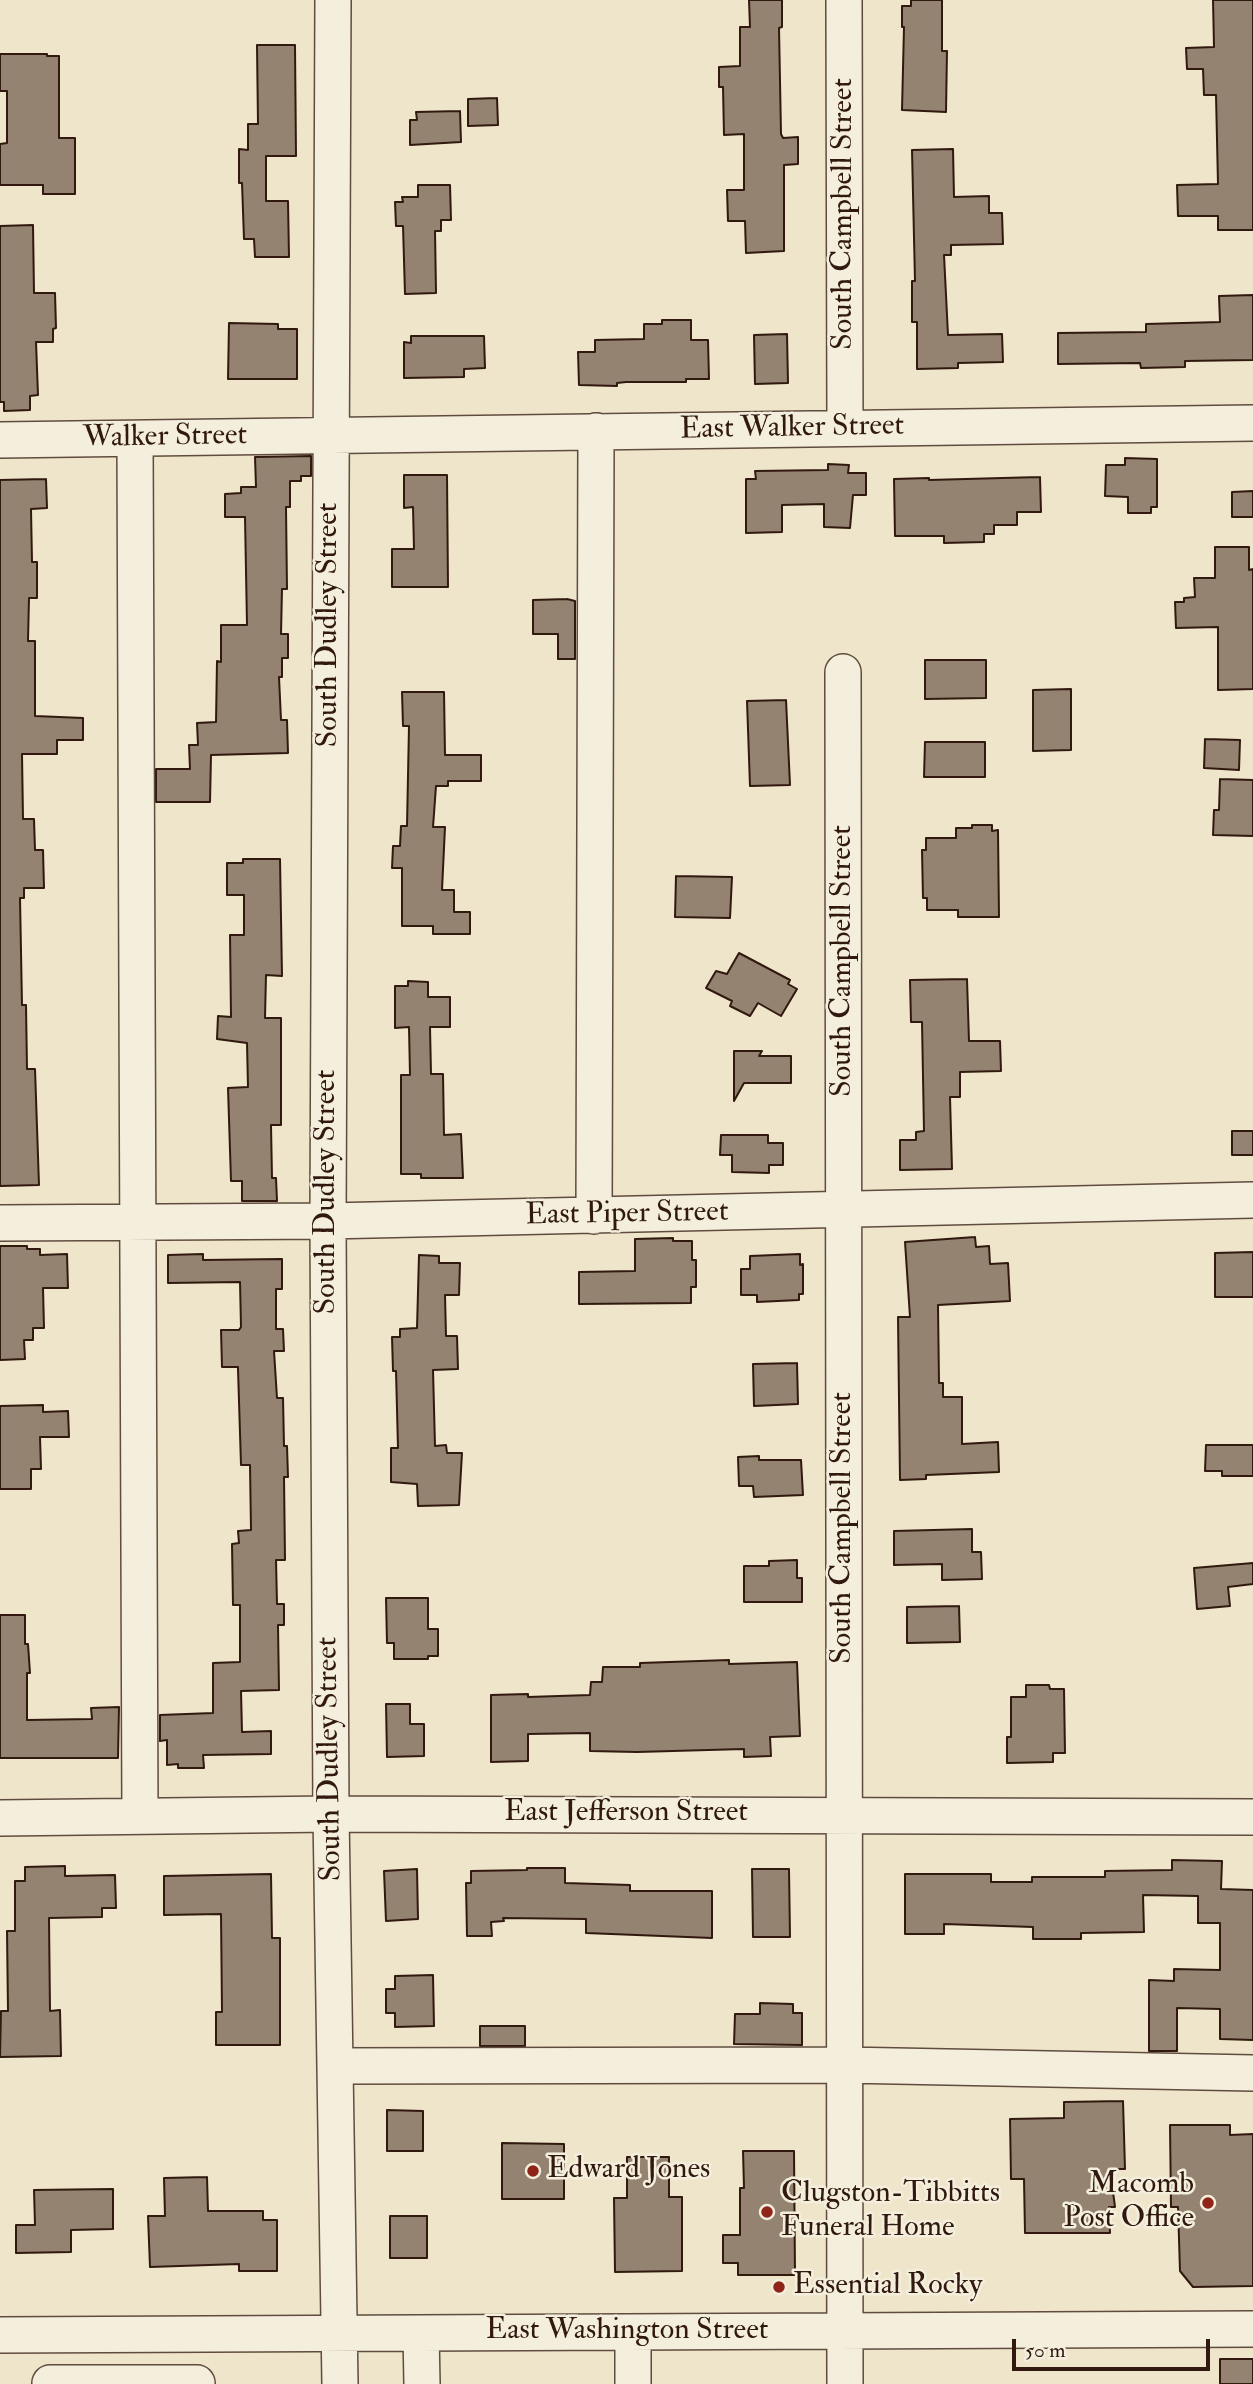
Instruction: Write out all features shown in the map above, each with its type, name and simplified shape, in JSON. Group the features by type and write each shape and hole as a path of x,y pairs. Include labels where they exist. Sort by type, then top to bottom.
{"street":[{"name":"South Dudley Street","path":"332,0 328,1221 331,1814 340,2384"},
{"name":"South Campbell Street","path":"844,0 845,428"},
{"name":"East Walker Street","path":"331,436 1253,423"},
{"path":"594,1216 596,432"},
{"name":"Walker Street","path":"0,440 331,436"},
{"path":"135,439 140,1816"},
{"name":"South Campbell Street","path":"843,672 845,2384"},
{"name":"East Piper Street","path":"0,1223 328,1221 1253,1200"},
{"name":"East Jefferson Street","path":"0,1818 331,1814 1253,1817"},
{"path":"335,2066 845,2064 1253,2073"},
{"name":"East Washington Street","path":"0,2335 1253,2329"},
{"path":"421,2333 422,2384"},
{"path":"633,2333 634,2384"},
{"path":"50,2334 50,2384 197,2383"}],"building":[{"path":"749,0 782,0 782,27 779,28 781,134 783,138 798,137 798,164 784,165 784,251 746,253 745,221 728,221 727,190 744,190 744,134 724,135 723,87 719,87 719,67 740,66 740,27 750,27"},
{"path":"911,0 942,0 942,51 947,51 946,112 902,110 902,6 911,6"},
{"path":"1213,0 1253,0 1253,230 1218,230 1218,216 1178,216 1177,185 1218,184 1216,95 1204,95 1203,69 1187,69 1186,48 1214,47"},
{"path":"257,45 295,45 296,156 266,156 266,201 288,201 289,257 255,257 254,239 244,239 239,149 248,150 248,124 258,124"},
{"path":"0,54 59,56 59,138 75,138 75,194 43,194 43,185 0,185 0,144 7,143 7,91 0,91"},
{"path":"497,98 498,125 468,126 468,99"},
{"path":"460,111 461,142 410,145 410,120 417,120 416,112"},
{"path":"953,149 954,197 989,196 989,213 1002,213 1003,244 951,245 951,255 944,255 948,335 1002,334 1003,362 958,363 958,368 917,369 917,322 912,322 912,281 915,281 912,150"},
{"path":"418,185 450,185 451,220 441,220 441,231 435,231 436,293 405,294 403,226 396,226 395,202 403,202 402,197 418,197"},
{"path":"33,225 34,293 55,293 56,328 53,329 53,342 36,342 38,395 30,396 30,410 4,411 4,402 0,402 0,226"},
{"path":"1253,295 1253,360 1185,361 1185,367 1141,368 1140,363 1058,364 1058,333 1146,332 1146,324 1220,322 1219,296"},
{"path":"662,320 691,320 691,340 708,340 709,379 686,379 686,382 626,382 617,383 617,386 579,385 578,352 595,352 595,340 644,339 644,324 662,324"},
{"path":"229,323 278,324 278,329 297,329 297,379 228,379"},
{"path":"787,334 788,383 755,384 754,335"},
{"path":"411,336 484,336 485,368 464,369 464,377 404,378 404,342 411,343"},
{"path":"311,456 311,476 301,476 301,481 290,481 290,507 286,507 287,589 282,589 281,634 288,634 288,658 282,658 282,677 279,677 281,720 287,720 288,753 211,755 210,802 156,802 156,769 190,769 189,745 198,745 197,723 216,722 217,661 221,662 221,625 247,625 245,517 225,517 225,494 241,493 241,487 256,487 255,457"},
{"path":"1125,458 1157,459 1157,507 1151,507 1151,513 1128,513 1128,497 1105,496 1106,465 1125,465"},
{"path":"828,464 849,465 848,473 866,473 866,495 853,495 850,528 824,527 824,504 782,505 782,532 746,533 746,479 756,479 755,471 828,470"},
{"path":"404,475 447,475 448,587 392,587 392,549 414,549 413,507 404,508"},
{"path":"1040,477 1041,512 1017,512 1017,525 994,525 994,534 984,534 984,542 944,543 944,536 895,536 894,479"},
{"path":"46,479 47,508 31,509 32,562 37,562 37,598 29,598 28,641 35,641 35,716 83,718 83,740 57,740 57,754 22,754 23,819 34,819 35,850 43,850 44,888 24,888 24,898 20,898 22,1005 26,1005 27,1069 35,1069 39,1185 0,1186 0,480"},
{"path":"1253,491 1253,517 1232,517 1232,492"},
{"path":"1215,547 1249,547 1249,570 1253,569 1253,689 1218,690 1218,627 1176,628 1175,602 1184,602 1184,598 1195,597 1194,578 1215,578"},
{"path":"533,600 575,601 575,659 558,659 558,634 533,634"},
{"path":"925,660 986,660 986,698 925,699"},
{"path":"1071,689 1071,750 1033,751 1033,690"},
{"path":"402,692 444,692 445,755 481,755 481,781 448,781 448,786 436,786 433,827 445,827 442,890 454,890 454,912 470,912 470,934 433,934 433,926 402,926 402,868 392,868 393,846 400,846 401,826 407,826 409,726 403,726"},
{"path":"786,700 790,785 750,786 747,701"},
{"path":"1205,739 1240,740 1239,770 1204,768"},
{"path":"925,742 985,742 985,777 924,777"},
{"path":"1220,779 1253,780 1253,836 1213,835 1214,810 1219,810"},
{"path":"972,825 992,825 992,831 998,830 999,917 958,917 958,910 927,910 927,898 923,898 922,850 926,850 926,838 956,838 956,828 972,828"},
{"path":"243,859 280,859 282,976 266,975 265,1018 281,1018 281,1125 271,1125 272,1178 276,1178 277,1201 242,1201 242,1181 231,1181 228,1088 248,1087 247,1043 217,1039 218,1016 231,1017 230,935 244,935 244,895 227,895 227,863 243,863"},
{"path":"676,876 732,877 730,918 675,917"},
{"path":"739,953 790,980 788,984 797,989 781,1016 758,1003 750,1016 730,1006 732,1001 706,988 716,971 727,974"},
{"path":"967,979 969,1041 1000,1041 1001,1071 960,1072 960,1097 950,1097 952,1169 900,1170 900,1140 916,1140 916,1132 924,1131 922,1022 911,1022 910,980"},
{"path":"408,981 428,982 428,997 450,997 450,1027 430,1027 431,1074 443,1074 444,1135 461,1134 463,1178 421,1178 421,1174 401,1174 401,1075 410,1075 409,1027 395,1028 395,986 408,986"},
{"path":"734,1051 762,1051 759,1056 791,1056 791,1083 744,1083 734,1101"},
{"path":"1232,1131 1253,1131 1253,1155 1232,1155"},
{"path":"721,1135 768,1135 768,1143 783,1143 783,1165 769,1165 769,1173 732,1172 732,1155 720,1155"},
{"path":"975,1237 976,1247 989,1246 990,1264 1008,1263 1010,1301 938,1305 939,1383 943,1383 943,1397 962,1397 962,1444 998,1442 999,1472 926,1475 926,1479 900,1480 898,1317 910,1317 905,1242"},
{"path":"673,1238 673,1241 692,1241 692,1260 696,1260 696,1287 691,1287 691,1303 579,1304 579,1272 635,1271 635,1239"},
{"path":"0,1246 27,1246 27,1249 40,1249 40,1255 67,1254 68,1288 43,1288 44,1328 33,1328 33,1340 24,1340 25,1359 0,1360"},
{"path":"1253,1252 1253,1297 1215,1297 1215,1253"},
{"path":"203,1254 203,1260 282,1259 282,1289 276,1289 276,1329 283,1329 284,1351 274,1351 277,1398 283,1398 284,1446 287,1446 288,1477 284,1477 285,1560 276,1560 277,1604 284,1604 284,1625 278,1625 279,1690 241,1691 242,1732 271,1731 271,1754 203,1755 204,1768 178,1768 178,1764 167,1765 167,1740 160,1741 160,1715 213,1713 213,1663 240,1662 240,1605 233,1605 232,1544 239,1543 238,1531 251,1530 250,1465 241,1465 238,1367 222,1367 221,1330 239,1330 241,1327 240,1282 168,1283 168,1255"},
{"path":"800,1254 800,1265 803,1264 803,1294 799,1294 799,1300 757,1302 757,1295 741,1295 741,1269 750,1269 750,1256"},
{"path":"419,1255 439,1256 439,1263 460,1263 459,1295 445,1295 446,1336 457,1336 458,1369 433,1370 435,1446 446,1445 447,1453 462,1453 459,1505 418,1506 417,1484 391,1482 391,1448 398,1448 396,1371 393,1371 392,1337 400,1337 400,1329 417,1328"},
{"path":"797,1363 798,1404 754,1406 753,1364"},
{"path":"43,1405 43,1412 68,1411 69,1437 40,1437 41,1469 31,1469 31,1489 0,1489 0,1406"},
{"path":"1206,1445 1253,1445 1253,1476 1222,1476 1222,1471 1205,1471"},
{"path":"759,1456 759,1460 801,1460 803,1495 754,1497 753,1486 739,1486 738,1457"},
{"path":"972,1529 972,1552 981,1552 982,1579 942,1580 942,1564 894,1565 894,1531"},
{"path":"797,1560 797,1578 802,1578 802,1602 744,1602 744,1566 769,1566 769,1561"},
{"path":"1253,1563 1253,1584 1228,1587 1230,1606 1197,1609 1194,1568"},
{"path":"386,1598 428,1598 428,1629 438,1629 438,1656 428,1656 428,1659 394,1659 394,1643 387,1643"},
{"path":"959,1606 960,1642 907,1643 907,1607"},
{"path":"0,1615 25,1615 25,1644 28,1644 30,1673 27,1673 27,1720 92,1719 91,1708 119,1707 118,1758 0,1758"},
{"path":"729,1660 729,1664 797,1662 800,1736 770,1737 771,1756 744,1757 744,1749 590,1751 590,1733 528,1734 528,1761 491,1762 491,1695 590,1695 591,1682 602,1682 603,1667"},
{"path":"1026,1685 1049,1685 1050,1689 1064,1689 1065,1753 1053,1753 1053,1762 1007,1763 1007,1737 1011,1737 1011,1697 1026,1697"},
{"path":"386,1704 410,1704 410,1724 424,1724 424,1756 387,1757"},
{"path":"1172,1860 1222,1861 1221,1889 1253,1890 1253,2040 1220,2039 1220,2009 1177,2008 1177,2051 1149,2051 1149,1980 1174,1981 1174,1969 1220,1970 1220,1923 1198,1923 1198,1896 1143,1895 1144,1932 1081,1933 1081,1939 1033,1939 1033,1927 944,1924 944,1934 905,1934 905,1874 991,1874 991,1882 1032,1882 1032,1877 1105,1877 1105,1871 1172,1870"},
{"path":"65,1866 65,1876 115,1875 116,1908 102,1908 102,1917 49,1918 50,2011 60,2010 61,2056 0,2057 1,2011 8,2011 7,1931 15,1931 15,1881 25,1881 25,1867"},
{"path":"565,1868 565,1883 630,1885 630,1891 712,1891 712,1938 586,1933 586,1919 503,1918 504,1921 491,1922 492,1936 467,1936 466,1883 471,1883 471,1871"},
{"path":"417,1869 418,1919 386,1921 384,1871"},
{"path":"752,1869 789,1869 790,1937 753,1937"},
{"path":"271,1874 272,1938 280,1938 280,2045 216,2045 216,2012 222,2012 221,1914 164,1915 164,1876"},
{"path":"433,1975 434,2026 395,2027 395,2013 386,2013 386,1989 395,1989 395,1976"},
{"path":"760,2003 793,2004 793,2013 802,2013 802,2045 734,2044 735,2014 760,2014"},
{"path":"480,2026 525,2026 525,2046 480,2046"},
{"path":"1123,2101 1125,2169 1110,2169 1115,2207 1109,2207 1110,2233 1025,2233 1024,2179 1011,2179 1010,2119 1064,2118 1064,2102"},
{"path":"387,2110 423,2111 423,2151 387,2151"},
{"name":"Macomb Post Office","path":"1170,2125 1230,2125 1230,2135 1253,2134 1253,2286 1193,2287 1180,2271 1178,2207 1171,2207"},
{"name":"Edward Jones","path":"502,2143 564,2144 564,2199 502,2199"},
{"name":"Clugston-Tibbitts Funeral Home","path":"743,2151 794,2151 795,2275 738,2275 738,2263 723,2263 723,2235 740,2235 740,2188 744,2188"},
{"path":"627,2157 669,2157 669,2197 682,2197 682,2271 615,2272 614,2198 627,2198"},
{"path":"207,2177 208,2211 263,2211 263,2220 277,2220 277,2271 239,2271 239,2264 150,2267 148,2216 165,2216 164,2178"},
{"path":"113,2189 113,2229 71,2230 71,2252 16,2253 16,2225 35,2225 34,2190"},
{"path":"390,2216 427,2216 427,2258 390,2258"},
{"path":"1220,2359 1253,2359 1253,2384 1220,2384"}],"place":[{"name":"Edward Jones","path":"533,2171"},
{"name":"Macomb Post Office","path":"1208,2203"},
{"name":"Clugston-Tibbitts Funeral Home","path":"767,2212"},
{"name":"Essential Rocky","path":"779,2287"}]}
